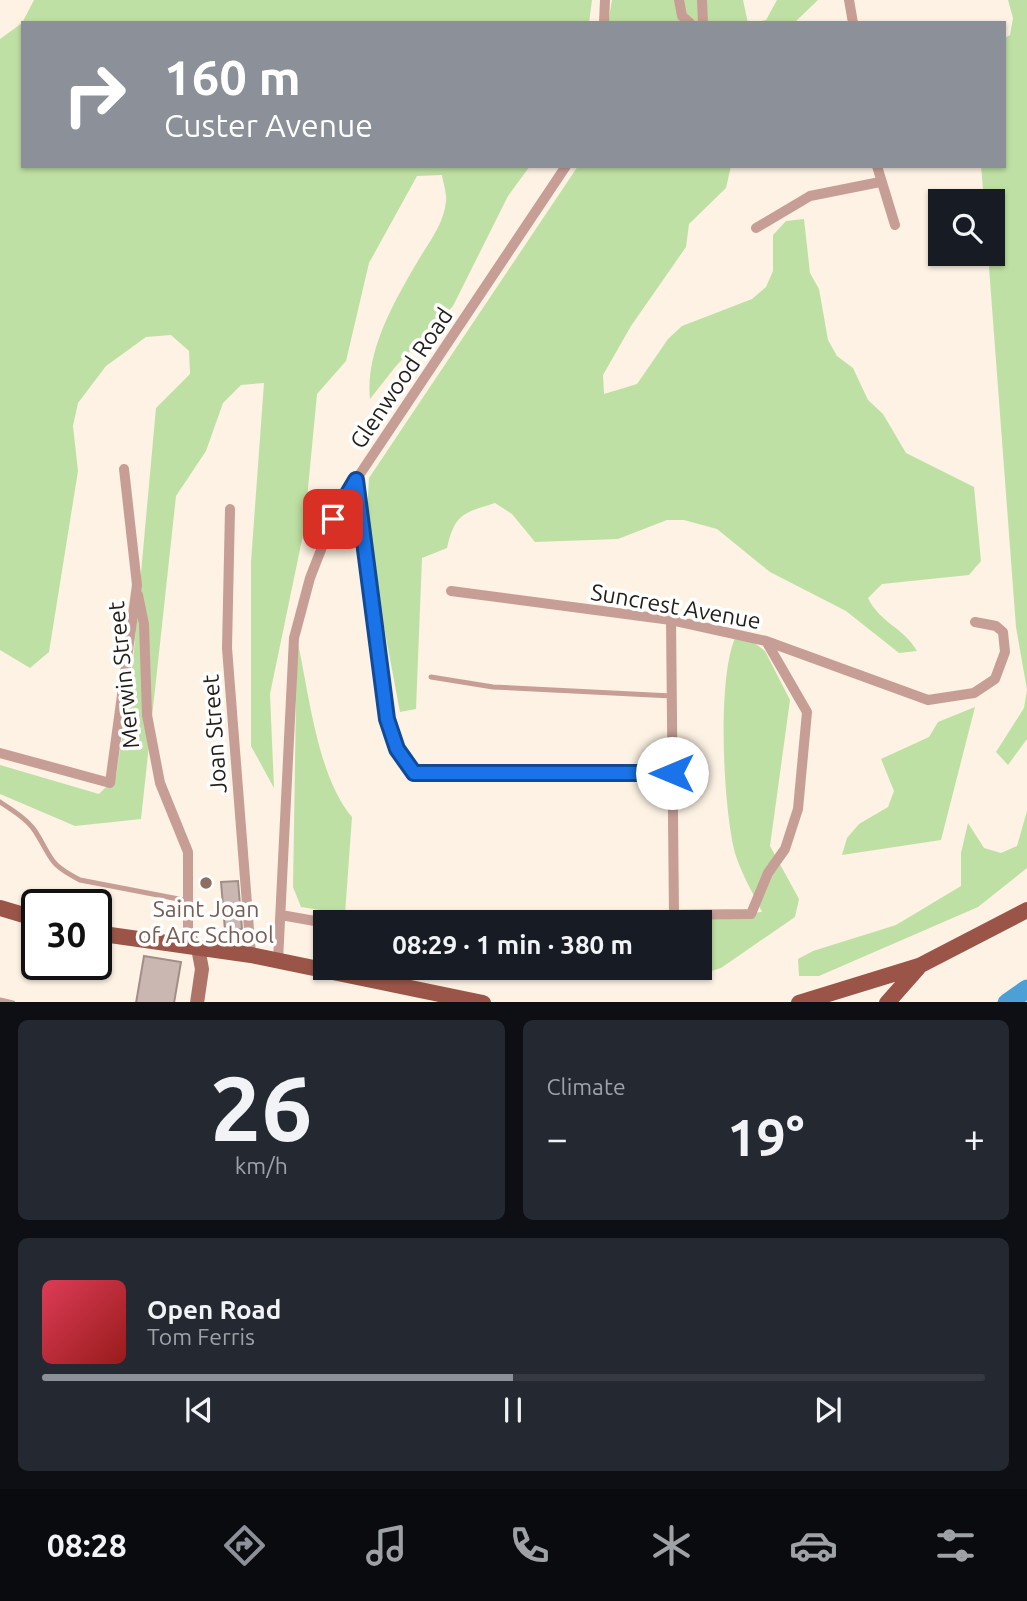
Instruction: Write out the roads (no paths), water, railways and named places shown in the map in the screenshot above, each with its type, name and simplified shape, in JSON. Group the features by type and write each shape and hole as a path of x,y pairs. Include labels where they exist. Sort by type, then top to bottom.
{"main road":[{"path":"0,908 21,914"},
{"path":"804,1002 919,967 1027,910"},
{"path":"112,935 251,955 478,1002"},
{"path":"888,1002 919,967"}],"street":[{"path":"604,21 605,0"},
{"path":"679,0 682,16 688,21"},
{"path":"702,0 702,21"},
{"path":"849,0 853,21"},
{"name":"Glenwood Road","path":"278,961 294,638 314,566 333,519 356,480 565,168"},
{"path":"877,168 895,225"},
{"path":"756,228 810,196 880,182"},
{"name":"Merwin Street","path":"124,468 136,585 144,624 147,715 160,783 188,852 188,930 202,958 197,1002"},
{"path":"356,480 387,719 397,749 414,773 672,773"},
{"name":"Joan Street","path":"230,509 227,648 251,955"},
{"name":"Merwin Street","path":"0,753 110,783 136,585"},
{"name":"Suncrest Avenue","path":"451,591 671,620 765,641 928,700 974,693 995,678 1005,652 1003,632 996,626 975,622"},
{"path":"671,620 674,910"},
{"path":"712,914 751,914 768,873 785,849 798,809 807,712 765,641"},
{"path":"281,915 313,921"}],"lane":[{"path":"431,677 505,688 672,696"},
{"path":"0,802 28,823 52,863 80,880 189,901"}],"waterway":[{"path":"1008,1002 1027,989"}],"place":[{"name":"Saint Joan of Arc School","path":"206,883"}]}
